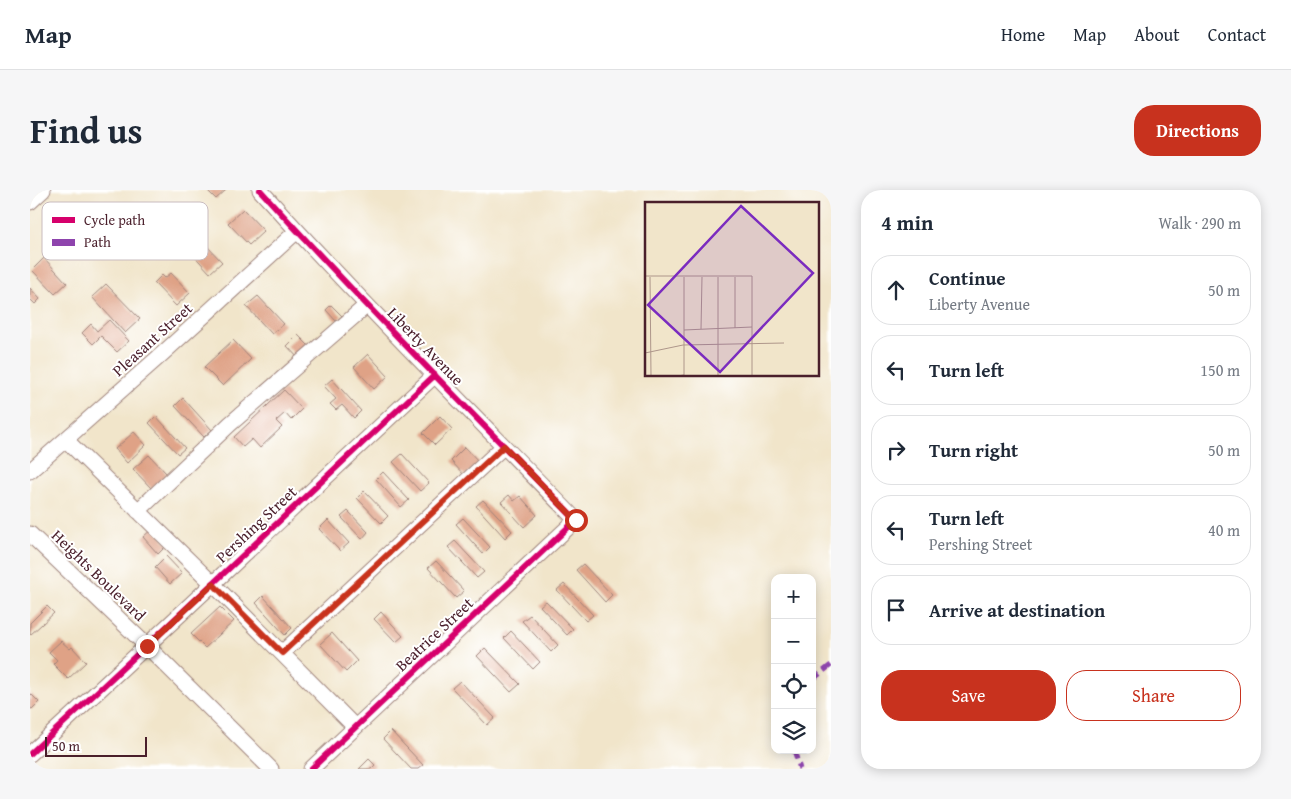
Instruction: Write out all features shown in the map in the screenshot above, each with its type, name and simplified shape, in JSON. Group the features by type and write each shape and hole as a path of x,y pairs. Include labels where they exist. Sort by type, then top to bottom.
{"street":[{"path":"30,202 43,190"},
{"name":"Liberty Avenue","path":"260,190 297,231 576,520"},
{"name":"Pleasant Street","path":"30,471 297,231"},
{"path":"138,511 230,424 367,304"},
{"name":"Pershing Street","path":"30,754 435,375"},
{"path":"66,440 356,727"},
{"path":"282,653 504,446"},
{"name":"Beatrice Street","path":"311,769 576,520"},
{"name":"Heights Boulevard","path":"30,534 271,769"}],"building":[{"path":"207,190 226,190 216,199"},
{"path":"243,209 264,231 249,245 228,223"},
{"path":"208,247 222,262 210,273 198,260 208,260"},
{"path":"42,260 46,260 67,283 55,294 32,270"},
{"path":"171,273 190,293 176,306 154,283 162,275 165,278"},
{"path":"106,284 140,319 125,333 92,297"},
{"path":"30,288 40,299 35,304 30,299"},
{"path":"258,296 284,324 272,334 246,306"},
{"path":"331,305 342,316 336,321 326,310"},
{"path":"109,320 129,341 117,352 101,336 93,344 82,333 91,324 97,331"},
{"path":"298,335 311,348 299,359 287,346"},
{"path":"233,340 251,359 223,386 204,367"},
{"path":"368,354 388,376 374,389 354,367"},
{"path":"332,379 361,411 354,418 342,405 336,410 330,404 336,399 324,386"},
{"path":"284,390 302,409 291,420 285,413 276,421 282,427 260,448 252,439 243,447 234,437"},
{"path":"183,398 212,430 204,437 175,406"},
{"path":"156,416 185,448 178,454 149,423"},
{"path":"440,416 452,429 435,445 423,433"},
{"path":"134,432 146,445 127,463 115,449"},
{"path":"465,447 480,463 465,476 451,461"},
{"path":"402,454 429,483 420,491 393,462"},
{"path":"149,455 167,474 152,489 133,469"},
{"path":"383,472 409,500 401,507 376,479"},
{"path":"364,491 388,516 381,523 357,498"},
{"path":"509,495 514,501 520,496 537,515 524,527 501,502"},
{"path":"483,500 512,531 505,538 476,506"},
{"path":"348,511 368,532 362,539 341,517"},
{"path":"463,518 490,547 483,554 456,524"},
{"path":"328,520 349,543 340,551 319,529"},
{"path":"153,528 168,544 158,554 143,537"},
{"path":"455,541 484,572 477,578 448,547"},
{"path":"166,556 182,573 170,584 155,567"},
{"path":"436,561 464,591 456,598 428,568"},
{"path":"583,564 612,595 605,602 576,570"},
{"path":"564,584 593,615 586,621 557,590"},
{"path":"263,596 292,628 285,635 256,603"},
{"path":"546,601 573,629 567,635 540,606"},
{"path":"47,606 54,613 30,635 30,623"},
{"path":"220,607 234,621 205,648 191,634"},
{"path":"381,612 403,636 396,642 374,619"},
{"path":"530,615 558,645 551,652 522,621"},
{"path":"511,631 540,662 533,669 504,638"},
{"path":"332,633 357,661 346,672 320,644"},
{"path":"61,641 70,649 72,647 86,662 68,679 53,664 57,660 49,652"},
{"path":"485,648 520,684 511,692 477,656"},
{"path":"460,681 495,718 487,725 452,688"},
{"path":"30,693 39,702 32,709 30,708"},
{"path":"391,731 423,765 418,769 411,769 383,739"},
{"path":"369,759 375,765 371,769 359,769"}],"marked path":[{"path":"816,677 831,665"},
{"path":"795,754 800,769"}],"cycle path":[{"path":"260,190 377,315 576,520 311,769"},
{"path":"30,754 435,375"}],"route":[{"path":"147,646 213,584 282,653 504,446 576,520"}]}
